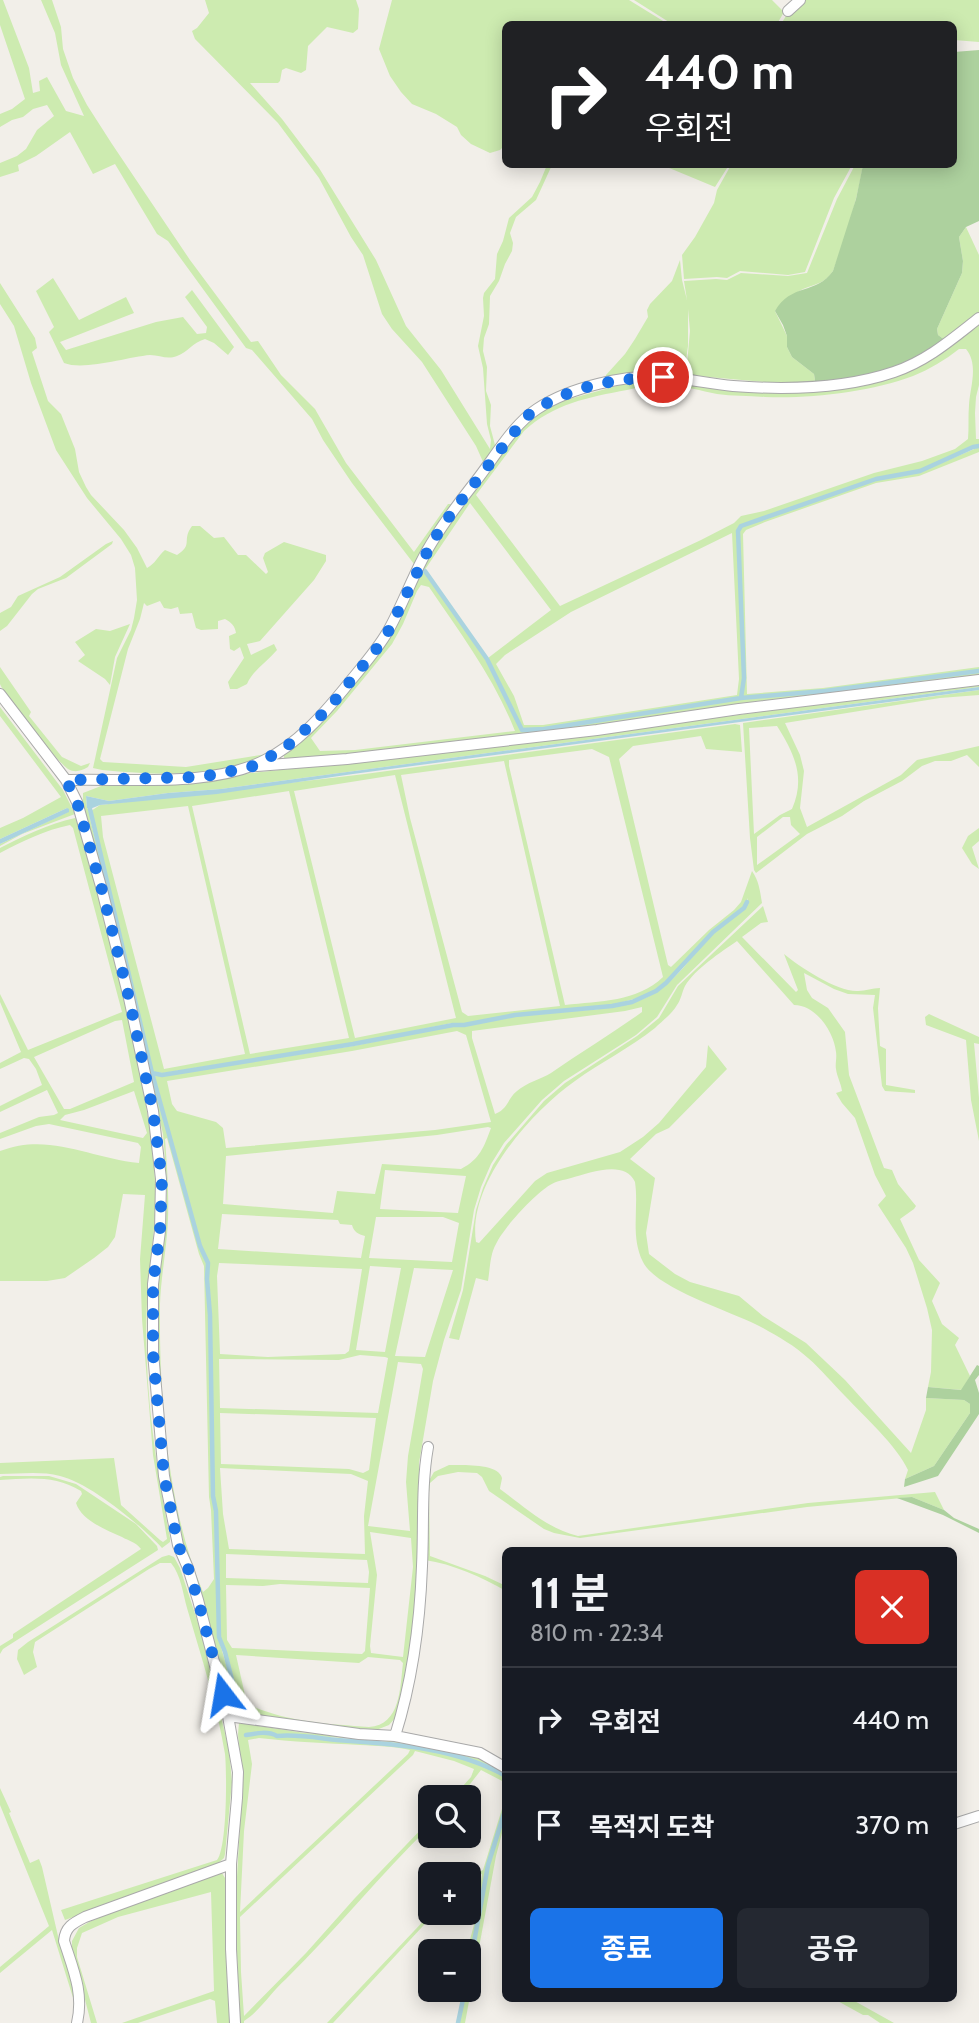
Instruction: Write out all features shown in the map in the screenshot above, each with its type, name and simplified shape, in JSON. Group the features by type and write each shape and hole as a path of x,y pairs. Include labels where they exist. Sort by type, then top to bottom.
{"street":[{"path":"788,11 800,0"},
{"path":"251,767 284,749 300,736 328,709 367,661 388,632 432,542 515,430 537,409 585,388 643,377 732,386 788,387 826,386 875,378 926,358 979,318"},
{"path":"66,780 201,777 251,767 347,759 597,730 739,709 979,680"},
{"path":"0,694 66,780 77,802 129,998 153,1111 162,1179 160,1231 153,1284 153,1353 164,1476 178,1545 198,1600 228,1716 238,1772 231,1864 231,1949 235,2023"},
{"path":"395,1736 405,1703 418,1608 428,1447"},
{"path":"228,1716 359,1734 395,1736 480,1753 502,1766"},
{"path":"957,1823 979,1816"},
{"path":"77,2023 80,2008 79,1988 64,1941 70,1925 85,1917 231,1864"}],"green space":[{"path":"0,0 3,0 29,68 33,93 40,91 39,81 47,77 66,111 84,116 61,65 55,33 41,0 52,0 61,27 63,49 73,78 112,144 190,260 251,342 258,341 281,375 315,409 346,463 414,552 448,504 453,504 414,564 352,483 312,419 252,350 246,348 168,241 157,234 115,164 93,174 70,132 18,165 19,171 0,177 0,163 26,149 37,130 54,116 47,105 33,109 23,117 0,127 0,114 25,99 0,25"},
{"path":"205,0 356,0 359,9 358,29 353,33 327,27 308,46 306,70 301,73 286,68 282,70 278,83 250,83 282,119 319,168 376,260 406,326 441,370 490,449 483,368 478,346 484,316 484,293 495,279 497,254 509,218 532,197 546,168 551,168 536,200 516,217 510,233 512,251 490,296 489,324 483,351 487,367 486,391 491,405 490,426 495,445 484,464 476,446 422,362 382,314 363,255 319,178 278,123 195,39 192,31 209,13"},
{"path":"392,0 629,0 663,21 502,21 502,148 490,153 471,144 457,127 412,104 390,76 379,49"},
{"path":"634,0 772,0 784,12 779,21 667,21"},
{"path":"803,0 979,0 979,42 957,40 957,21 783,21"},
{"path":"979,50 979,221 966,227 959,237 962,273 937,329 938,335 945,340 915,359 877,374 814,383 814,374 792,357 787,347 783,325 775,311 788,296 819,283 833,271 856,199 862,168 957,168 957,52"},
{"path":"669,168 727,168 715,187"},
{"path":"729,168 850,168 834,198 805,272 788,275 740,271 727,278 684,279 682,255 714,203 717,190"},
{"path":"853,168 863,168 851,219 833,271 823,281 803,289 775,311 787,336 787,347 792,357 814,374 814,383 786,384 686,375 690,331 688,309 688,346 684,374 605,379 635,339 648,317 650,304 672,281 680,260 687,300 684,281 727,280 741,273 788,276 807,273 837,199"},
{"path":"966,227 979,255 979,314 945,340 938,335 937,329 962,273 959,237"},
{"path":"53,278 79,320 126,297 134,313 60,342 66,350 156,322 183,317 197,334 206,333 207,327 185,297 192,290 234,347 228,355 205,339 173,357 150,355 106,363 64,363 49,332 54,327 36,291"},
{"path":"0,283 35,338 37,348 32,352 48,401 61,414 86,487 124,530 147,568 165,550 177,555 182,551 192,526 200,526 214,538 224,537 238,555 246,555 266,574 268,572 263,558 265,553 284,542 326,555 326,561 314,580 260,641 247,644 251,655 274,644 277,650 256,670 247,684 237,689 230,689 228,682 244,658 240,647 234,651 230,649 229,636 236,633 231,623 225,619 218,621 218,629 201,630 196,628 192,613 180,614 178,607 164,608 160,601 147,606 144,603 128,649 100,759 103,762 186,767 267,754 227,768 186,773 144,773 93,768 117,658 134,618 137,600 135,568 121,539 87,498 56,450 31,383 14,326 0,304"},
{"path":"979,324 979,385 975,413 976,439 979,439 979,445 919,470 875,478 740,525 737,531 743,678 740,697 544,728 522,729 488,658 551,610 470,503 424,571 487,659 521,731 544,730 741,699 825,692 979,672 979,675 854,692 741,703 548,733 349,756 284,759 284,754 377,655 427,556 470,493 531,418 562,401 620,385 661,380 829,390","holes":["959,349 966,349 970,355 973,376 968,439 955,449 922,461 874,473 764,511 741,516 734,523 701,540 560,606 476,495 524,431 547,414 585,399 664,385 741,396 782,397 840,393 913,376","732,533 739,679 737,695 543,725 524,725 514,696 496,664 505,655 571,612","421,585 429,587 487,675 515,731 355,750 320,751 311,738 392,644"]},
{"path":"979,447 979,452 919,476 876,483 765,522 743,534 747,694 823,688 979,667 979,670 825,690 742,697 745,678 739,531 742,527 876,480 920,472"},
{"path":"113,541 66,578 38,589 0,631 0,613 11,607 18,596 60,577"},
{"path":"130,624 115,657 110,685 78,661 85,655 75,642 96,629 110,631"},
{"path":"0,667 31,712 29,716 62,757 81,766 90,763 88,767 78,771 68,769 54,755 3,690 0,684"},
{"path":"979,683 979,687 221,789 109,801 86,796 151,1073 199,1246 207,1264 218,1637 238,1705 220,1637 209,1263 201,1246 154,1074 162,1076 353,1046 516,1016 625,1005 641,1000 665,986 715,931 740,913 744,908 748,898 743,908 712,931 674,974 656,991 645,996 612,1005 515,1014 464,1024 452,1023 353,1043 163,1073 153,1072 91,811 100,805 365,774 740,725 742,752 706,749 701,736 633,746 619,759 668,965 671,967 734,910 741,902 752,871 758,882 762,903 677,985 657,1017 636,1035 564,1081 542,1100 504,1143 491,1164 474,1210 461,1290 433,1381 419,1463 419,1543 415,1606 408,1663 396,1717 389,1725 371,1732 238,1712 215,1650 204,1604 184,1546 169,1478 158,1350 158,1282 166,1224 167,1182 163,1134 111,906 83,805 83,793 101,786 188,784 251,773 505,746","holes":["592,749 609,757 663,977 630,996 565,1005 509,760","504,761 560,1006 468,1016 462,1012 401,775","395,775 456,1018 355,1038 294,791","289,791 349,1038 250,1054 192,806","188,806 245,1054 164,1069 103,837 101,816","642,1007 642,1012 620,1027 551,1073 521,1088 503,1109 495,1114 472,1031","457,1031 466,1035 491,1122 435,1130 226,1148 223,1128 216,1122 177,1111 172,1104 167,1081","491,1128 480,1152 461,1169 382,1164 375,1194 337,1191 333,1213 223,1204 226,1156","167,1138 204,1266 209,1497 214,1579 203,1592 191,1559 173,1488 164,1413 160,1304 168,1189","385,1170 466,1176 458,1213 380,1209","222,1214 338,1220 340,1224 352,1225 358,1233 365,1236 361,1258 218,1249","376,1217 443,1217 459,1223 452,1262 369,1258","219,1263 362,1269 349,1351 345,1354 268,1357 220,1354 217,1276","370,1266 401,1268 385,1352 356,1350","414,1268 453,1270 425,1357 395,1356","360,1355 388,1358 378,1413 220,1408 219,1359 339,1360","398,1362 421,1364 423,1369 406,1482 410,1531 368,1526","220,1413 376,1418 369,1470 363,1473 349,1469 221,1464","220,1468 351,1474 368,1481 364,1516 365,1554 229,1549","370,1532 411,1538 413,1567 403,1657 371,1653 377,1575","226,1554 367,1560 368,1583 226,1578","280,1584 370,1588 365,1651 362,1654 232,1648 227,1640 226,1585","236,1655 359,1663 368,1657 400,1660 403,1663 397,1703 387,1720 380,1725 338,1725 277,1715 247,1704"]},
{"path":"979,690 979,695 940,698 785,723 800,755 804,771 800,808 807,827 901,775 917,760 979,746 979,767 967,755 922,766 902,781 807,834 756,873 750,838 743,723","holes":["777,726 796,766 796,797 792,809 754,834 749,728","783,817 790,817 791,825 800,834 757,865 757,837"]},
{"path":"0,707 63,790 75,814 22,834 0,846 0,844 68,812 67,808 0,839 0,828 61,797 0,716"},
{"path":"75,818 81,829 133,1039 154,1162 156,1195 146,1331 155,1450 170,1538 170,1542 162,1548 114,1506 72,1480 45,1474 0,1474 0,1463 114,1458 121,1505 160,1540 163,1542 167,1539 153,1455 142,1319 140,1259 145,1195 123,1194 115,1237 108,1247 65,1278 47,1281 0,1281 0,1151 18,1146 53,1145 139,1163 141,1147 138,1143 49,1124 0,1139 0,1133 39,1117 58,1113 47,1090 0,1112 0,1106 42,1085 29,1059 24,1058 0,1069 0,1063 21,1052 0,1002 0,994 28,1050 122,1012 73,828 70,825 52,830 0,853 0,848","holes":["122,1020 134,1082 70,1109 64,1109 34,1057","134,1091 147,1133 143,1138 60,1120 65,1115"]},
{"path":"979,828 979,841 972,847 979,869 972,864 962,848 968,836"},
{"path":"763,906 768,922 761,923 742,937 796,992 798,990 784,954 809,972 840,987 858,991 880,988 880,1046 886,1049 886,1085 915,1090 915,1093 885,1091 882,1086 873,1008 875,995 848,994 804,973 807,990 812,998 828,1008 845,1032 849,1075 884,1168 892,1170 898,1184 916,1206 900,1219 919,1260 940,1283 932,1301 942,1324 959,1338 955,1345 970,1376 962,1390 928,1387 932,1330 927,1308 906,1248 878,1205 886,1196 875,1175 855,1118 836,1093 842,1091 836,1067 835,1044 828,1028 810,1010 794,1005 737,941 695,973 685,986 675,1008 655,1028 558,1094 522,1130 506,1151 481,1197 476,1220 476,1242 479,1243 535,1181 547,1173 620,1152 643,1137 659,1123 706,1067 708,1045 727,1069 669,1128 656,1134 630,1159 655,1178 646,1233 649,1254 690,1282 739,1296 763,1316 806,1343 845,1380 911,1453 926,1410 926,1398 964,1400 970,1404 970,1413 934,1466 905,1479 908,1470 888,1441 803,1354 763,1328 679,1291 651,1272 643,1262 637,1242 635,1182 623,1171 597,1171 557,1182 528,1203 496,1244 491,1257 488,1281 476,1278 459,1340 449,1338 463,1290 476,1210 493,1165 506,1145 544,1101 565,1083 637,1036 659,1018 678,986"},
{"path":"929,1014 979,1037 979,1044 974,1043 979,1098 979,1141 971,1100 966,1040 926,1025 925,1017"},
{"path":"977,1365 979,1375 975,1380 979,1393 979,1414 938,1476 904,1487 905,1479 934,1466 970,1413 970,1404 964,1400 926,1398 928,1387 961,1390"},
{"path":"449,1465 479,1466 494,1470 502,1478 500,1489 547,1523 578,1536 808,1503 935,1492 944,1510 912,1497 807,1507 580,1538 544,1529 489,1491 477,1473 458,1472 438,1476 430,1483 429,1492 430,1556 485,1576 502,1584 502,1589 467,1572 425,1560 427,1484 434,1472"},
{"path":"3,1476 49,1476 76,1484 136,1524 158,1550 3,1649 0,1654 0,1646 13,1638 13,1634 141,1549 83,1515 76,1503 81,1491 72,1486 42,1479 0,1480"},
{"path":"912,1497 944,1510 954,1518 979,1529 979,1533 943,1515 897,1498"},
{"path":"169,1555 174,1557 180,1568 201,1632 229,1750 232,1782 224,1858 215,1866 65,1920 61,1910 217,1860 220,1853 226,1810 222,1736 181,1585 171,1563 160,1563 149,1569 35,1642 33,1652 37,1667 24,1675 17,1659 18,1650 28,1642"},
{"path":"239,1723 305,1733 397,1740 478,1758 502,1769 502,1773 454,1754 398,1743 284,1734 246,1734 381,1744 424,1750 486,1767 502,1775 502,1781 481,1770 469,1785 464,1785 474,1769 415,1751 240,1917 244,2016 418,1832 418,1838 244,2023 240,2023 235,1911 242,1790","holes":["259,1738 410,1750 240,1912 244,1831 252,1764 248,1740"]},
{"path":"0,1788 30,1863 39,1859 42,1867 58,1936 75,1991 75,2011 52,1930 0,1973 0,1967 49,1926 0,1805"},
{"path":"502,1809 481,1898 483,1870"},
{"path":"502,1823 481,1939 476,1939 478,1925 481,1925 489,1865"},
{"path":"222,1873 225,1878 230,2023 217,2023 215,2001 210,1999 138,2023 122,2023 214,1991 211,1892 118,1917 82,1933 77,1957 97,2023 91,2023 72,1949 72,1941 79,1928 167,1890"},
{"path":"420,1925 424,1925 333,2023 327,2023"},
{"path":"474,1925 476,1925 474,1939 470,1939"},
{"path":"463,2002 469,2002 465,2023 459,2023"},
{"path":"839,2002 856,2002 894,2023 880,2023 868,2015"}],"water":[{"path":"979,687 979,690 217,794 87,808 86,796 109,801 221,789"},
{"path":"67,808 69,812 0,844 0,839"}],"waterway":[{"path":"741,698 744,678 738,531 741,526 876,479 920,471 979,446"},
{"path":"425,571 487,659 522,730 544,729 741,698 825,691 979,671"},
{"path":"90,809 152,1073 200,1246 208,1263 219,1637 238,1704"},
{"path":"152,1073 162,1075 515,1015 632,1002 656,991 666,983 713,932 744,908 747,902"},
{"path":"246,1735 266,1733 277,1736 307,1736 424,1749 466,1759 502,1774"},
{"path":"475,1939 488,1865 502,1820"},
{"path":"458,2023 462,2002"}],"route":[{"path":"223,1694 198,1600 178,1545 164,1476 153,1353 153,1284 160,1231 162,1179 153,1111 129,998 84,821 66,780 201,777 251,767 284,749 328,709 378,647 432,542 526,417 555,399 585,388 620,380 663,377"}]}
